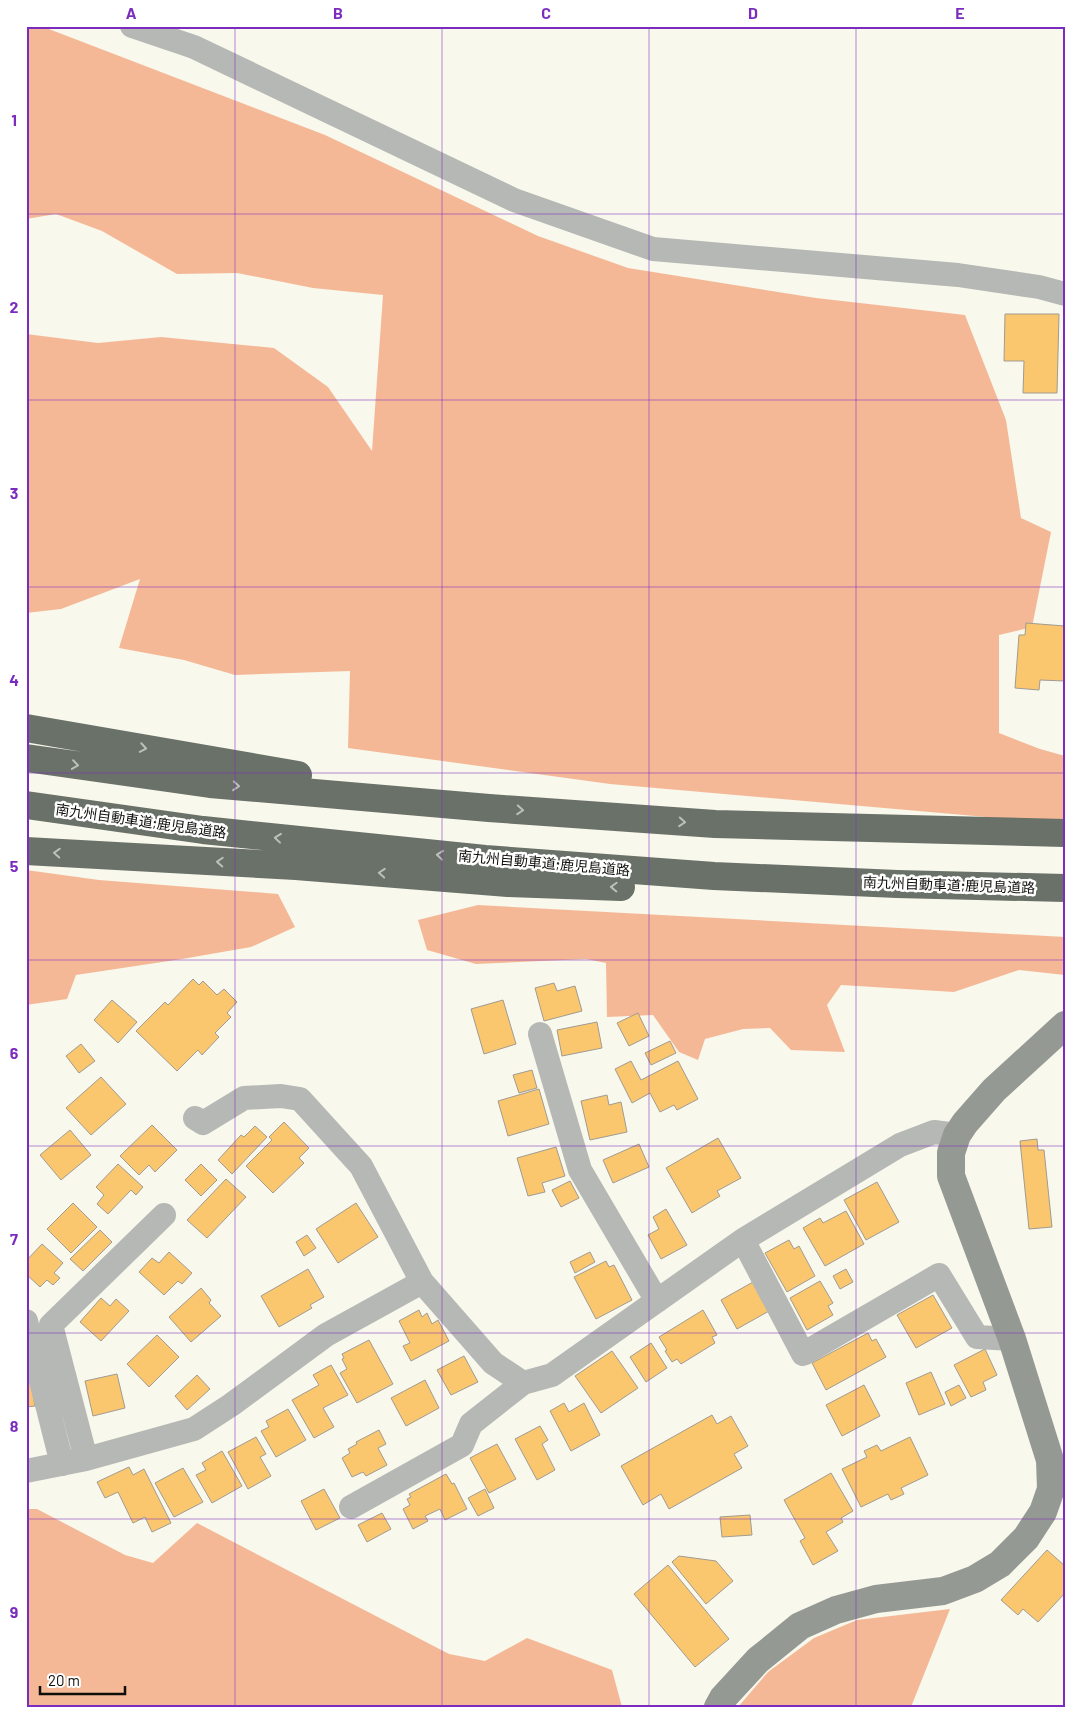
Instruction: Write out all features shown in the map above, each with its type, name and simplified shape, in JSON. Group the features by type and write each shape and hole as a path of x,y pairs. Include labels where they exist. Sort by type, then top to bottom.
{"highway":[{"path":"26,728 490,808"},
{"path":"26,758 210,784 490,808 716,824 1065,833"},
{"name":"南九州自動車道;鹿児島道路","path":"26,805 203,830 485,859 714,876 897,884 1065,888"},
{"path":"26,851 296,866 508,883 800,894 1065,888"}],"street":[{"path":"132,26 194,47 514,200 653,249 958,275 1039,287 1065,294"},
{"path":"718,1707 723,1698 758,1660 800,1626 836,1610 876,1599 943,1591 974,1579 1000,1564 1026,1538 1043,1512 1051,1488 1050,1460 1029,1388 1012,1339 951,1176 951,1153 957,1135 994,1090 1065,1025"},
{"path":"540,1034 580,1170 657,1301"},
{"path":"195,1118 203,1123 244,1098 281,1096 300,1099 361,1166 422,1282 493,1363 523,1383"},
{"path":"351,1506 462,1445 471,1424 523,1383 552,1375 743,1240 900,1145 934,1132 957,1135"},
{"path":"86,1459 51,1325 164,1215"},
{"path":"743,1240 803,1354 939,1275 977,1337 1012,1339"},
{"path":"26,1470 86,1459 194,1429 326,1335 422,1282"},
{"path":"26,1321 62,1464"}],"shaded area":[{"path":"26,26 41,26 325,135 538,236 628,268 816,298 965,315 1006,420 1021,518 1051,532 1032,627 999,635 999,733 1040,749 1065,756 1065,821 1031,821 610,784 348,748 350,671 235,675 184,660 119,648 140,579 61,609 26,613 26,334 98,343 161,337 274,348 328,387 372,451 383,295 313,288 237,273 177,274 102,231 56,214 26,219"},
{"path":"26,870 99,880 278,894 295,927 251,947 76,975 67,999 26,1005"},
{"path":"478,905 1065,937 1065,975 1019,970 954,992 841,985 827,1005 845,1052 791,1050 770,1028 743,1029 705,1039 698,1060 679,1052 653,1015 607,1017 606,963 586,959 476,964 427,950 418,920"},
{"path":"26,1509 37,1509 125,1555 153,1563 197,1523 449,1654 485,1661 527,1638 612,1670 622,1707 26,1707"},
{"path":"950,1609 911,1707 738,1707 768,1672 814,1638 857,1620"}],"building":[{"path":"1005,314 1059,314 1057,393 1023,393 1024,361 1004,361"},
{"path":"1026,623 1065,626 1065,681 1040,680 1039,690 1015,688 1019,635 1025,635"},
{"path":"193,979 199,985 203,981 217,995 224,989 237,1002 227,1013 231,1017 215,1033 219,1037 202,1055 198,1050 177,1071 136,1031 165,1002 168,1005"},
{"path":"554,983 557,991 575,986 582,1011 544,1021 535,988"},
{"path":"112,1000 137,1022 118,1043 94,1020"},
{"path":"503,1000 516,1044 484,1054 471,1009"},
{"path":"638,1013 649,1036 629,1046 617,1023"},
{"path":"597,1022 602,1048 562,1056 557,1030"},
{"path":"670,1041 676,1053 651,1065 645,1053"},
{"path":"81,1044 95,1061 79,1073 66,1056"},
{"path":"631,1061 641,1080 678,1061 698,1099 677,1110 674,1105 660,1112 650,1093 632,1103 615,1069"},
{"path":"532,1070 537,1088 519,1093 513,1075"},
{"path":"101,1077 126,1104 91,1135 66,1108"},
{"path":"539,1089 549,1124 508,1136 498,1101"},
{"path":"607,1095 609,1105 621,1102 627,1132 590,1140 581,1101"},
{"path":"284,1122 309,1148 299,1158 304,1163 273,1193 246,1166 272,1140 269,1137"},
{"path":"152,1125 177,1150 155,1172 149,1165 139,1175 120,1156"},
{"path":"255,1126 267,1137 232,1174 218,1160 241,1135 244,1137"},
{"path":"70,1130 91,1155 61,1180 40,1155"},
{"path":"718,1138 741,1178 717,1191 720,1196 692,1213 666,1168"},
{"path":"1037,1139 1038,1150 1044,1150 1052,1227 1029,1229 1020,1141"},
{"path":"639,1144 649,1167 613,1183 603,1160"},
{"path":"556,1147 565,1176 542,1183 545,1192 528,1196 517,1158"},
{"path":"118,1164 143,1187 136,1195 131,1190 108,1214 97,1204 104,1195 96,1187"},
{"path":"201,1164 217,1180 201,1196 185,1180"},
{"path":"226,1179 246,1197 207,1238 187,1220"},
{"path":"570,1181 579,1198 561,1207 552,1190"},
{"path":"877,1182 899,1222 866,1240 844,1200"},
{"path":"73,1203 97,1227 71,1253 47,1229"},
{"path":"356,1203 378,1237 338,1263 316,1229"},
{"path":"666,1209 687,1245 661,1259 648,1235 659,1229 653,1217"},
{"path":"846,1211 864,1244 825,1266 803,1228 820,1218 823,1223"},
{"path":"100,1230 112,1242 83,1271 70,1259"},
{"path":"307,1235 316,1248 304,1256 296,1242"},
{"path":"789,1240 794,1249 799,1246 815,1276 787,1292 765,1253"},
{"path":"42,1244 63,1263 54,1273 60,1278 53,1285 47,1280 40,1287 26,1274 26,1261"},
{"path":"169,1252 192,1273 182,1284 178,1281 164,1295 139,1272 152,1258 159,1263"},
{"path":"590,1252 595,1262 575,1273 570,1262"},
{"path":"606,1261 609,1267 614,1265 632,1300 596,1319 574,1277"},
{"path":"308,1269 324,1297 310,1305 312,1308 279,1327 261,1296"},
{"path":"846,1269 853,1282 840,1289 833,1276"},
{"path":"820,1281 833,1303 828,1306 833,1315 807,1330 790,1298"},
{"path":"753,1282 769,1311 737,1329 721,1300"},
{"path":"201,1288 211,1300 209,1303 221,1316 191,1342 169,1317"},
{"path":"933,1295 952,1328 916,1348 897,1315"},
{"path":"101,1298 110,1306 116,1299 129,1311 101,1341 80,1322"},
{"path":"419,1310 422,1317 427,1313 432,1324 438,1320 449,1341 411,1361 403,1346 410,1343 399,1321"},
{"path":"703,1310 717,1335 712,1337 715,1343 681,1364 677,1359 672,1362 659,1337"},
{"path":"868,1333 872,1341 876,1339 886,1357 826,1390 812,1363"},
{"path":"157,1335 179,1357 149,1387 127,1364"},
{"path":"369,1340 393,1384 357,1403 340,1373 347,1369 342,1359 344,1358 342,1354"},
{"path":"651,1343 667,1368 646,1382 630,1357"},
{"path":"985,1349 997,1375 983,1382 986,1390 971,1397 954,1365"},
{"path":"612,1351 638,1388 601,1413 575,1376"},
{"path":"464,1356 478,1382 451,1395 437,1370"},
{"path":"331,1365 348,1395 323,1408 334,1427 314,1438 292,1400 319,1385 313,1375"},
{"path":"931,1372 945,1404 919,1415 906,1383"},
{"path":"117,1374 125,1408 93,1416 85,1381"},
{"path":"197,1375 210,1389 187,1410 175,1396"},
{"path":"26,1377 30,1377 35,1406 26,1407"},
{"path":"425,1380 439,1408 406,1426 391,1398"},
{"path":"864,1385 880,1416 842,1436 826,1405"},
{"path":"959,1385 966,1398 951,1406 945,1392"},
{"path":"564,1403 569,1412 584,1403 600,1435 571,1451 550,1411"},
{"path":"288,1409 306,1440 276,1457 261,1431 269,1427 266,1421"},
{"path":"712,1415 717,1424 731,1416 748,1446 734,1454 742,1468 669,1509 661,1494 643,1505 621,1466"},
{"path":"540,1426 548,1440 542,1444 555,1470 537,1480 515,1439"},
{"path":"379,1430 386,1444 378,1448 387,1465 366,1476 363,1472 352,1477 342,1458 350,1453 348,1449 357,1444 356,1442"},
{"path":"256,1437 266,1454 260,1457 271,1476 248,1489 228,1452"},
{"path":"910,1437 928,1475 901,1488 904,1494 891,1500 888,1494 861,1507 842,1469 867,1457 864,1451 877,1445 881,1451"},
{"path":"497,1444 516,1479 489,1493 470,1458"},
{"path":"222,1451 242,1486 212,1503 196,1475 206,1470 202,1463"},
{"path":"129,1467 133,1475 144,1469 171,1523 152,1532 145,1517 133,1523 118,1492 105,1498 97,1482"},
{"path":"183,1468 203,1502 174,1517 155,1483"},
{"path":"831,1473 853,1511 841,1518 843,1522 826,1532 838,1551 813,1565 800,1541 805,1538 784,1500"},
{"path":"446,1474 452,1484 454,1483 467,1509 445,1520 440,1509 425,1516 428,1521 413,1529 403,1509 410,1505 407,1499 411,1497 409,1494"},
{"path":"324,1489 340,1518 316,1530 301,1501"},
{"path":"485,1489 494,1508 478,1516 468,1498"},
{"path":"382,1513 391,1529 367,1542 358,1525"},
{"path":"750,1515 752,1535 722,1537 720,1517"},
{"path":"1047,1550 1065,1566 1065,1593 1038,1622 1023,1609 1018,1615 1001,1600"},
{"path":"679,1556 716,1561 733,1581 706,1604 672,1562"},
{"path":"668,1565 729,1639 695,1667 634,1594"}]}
